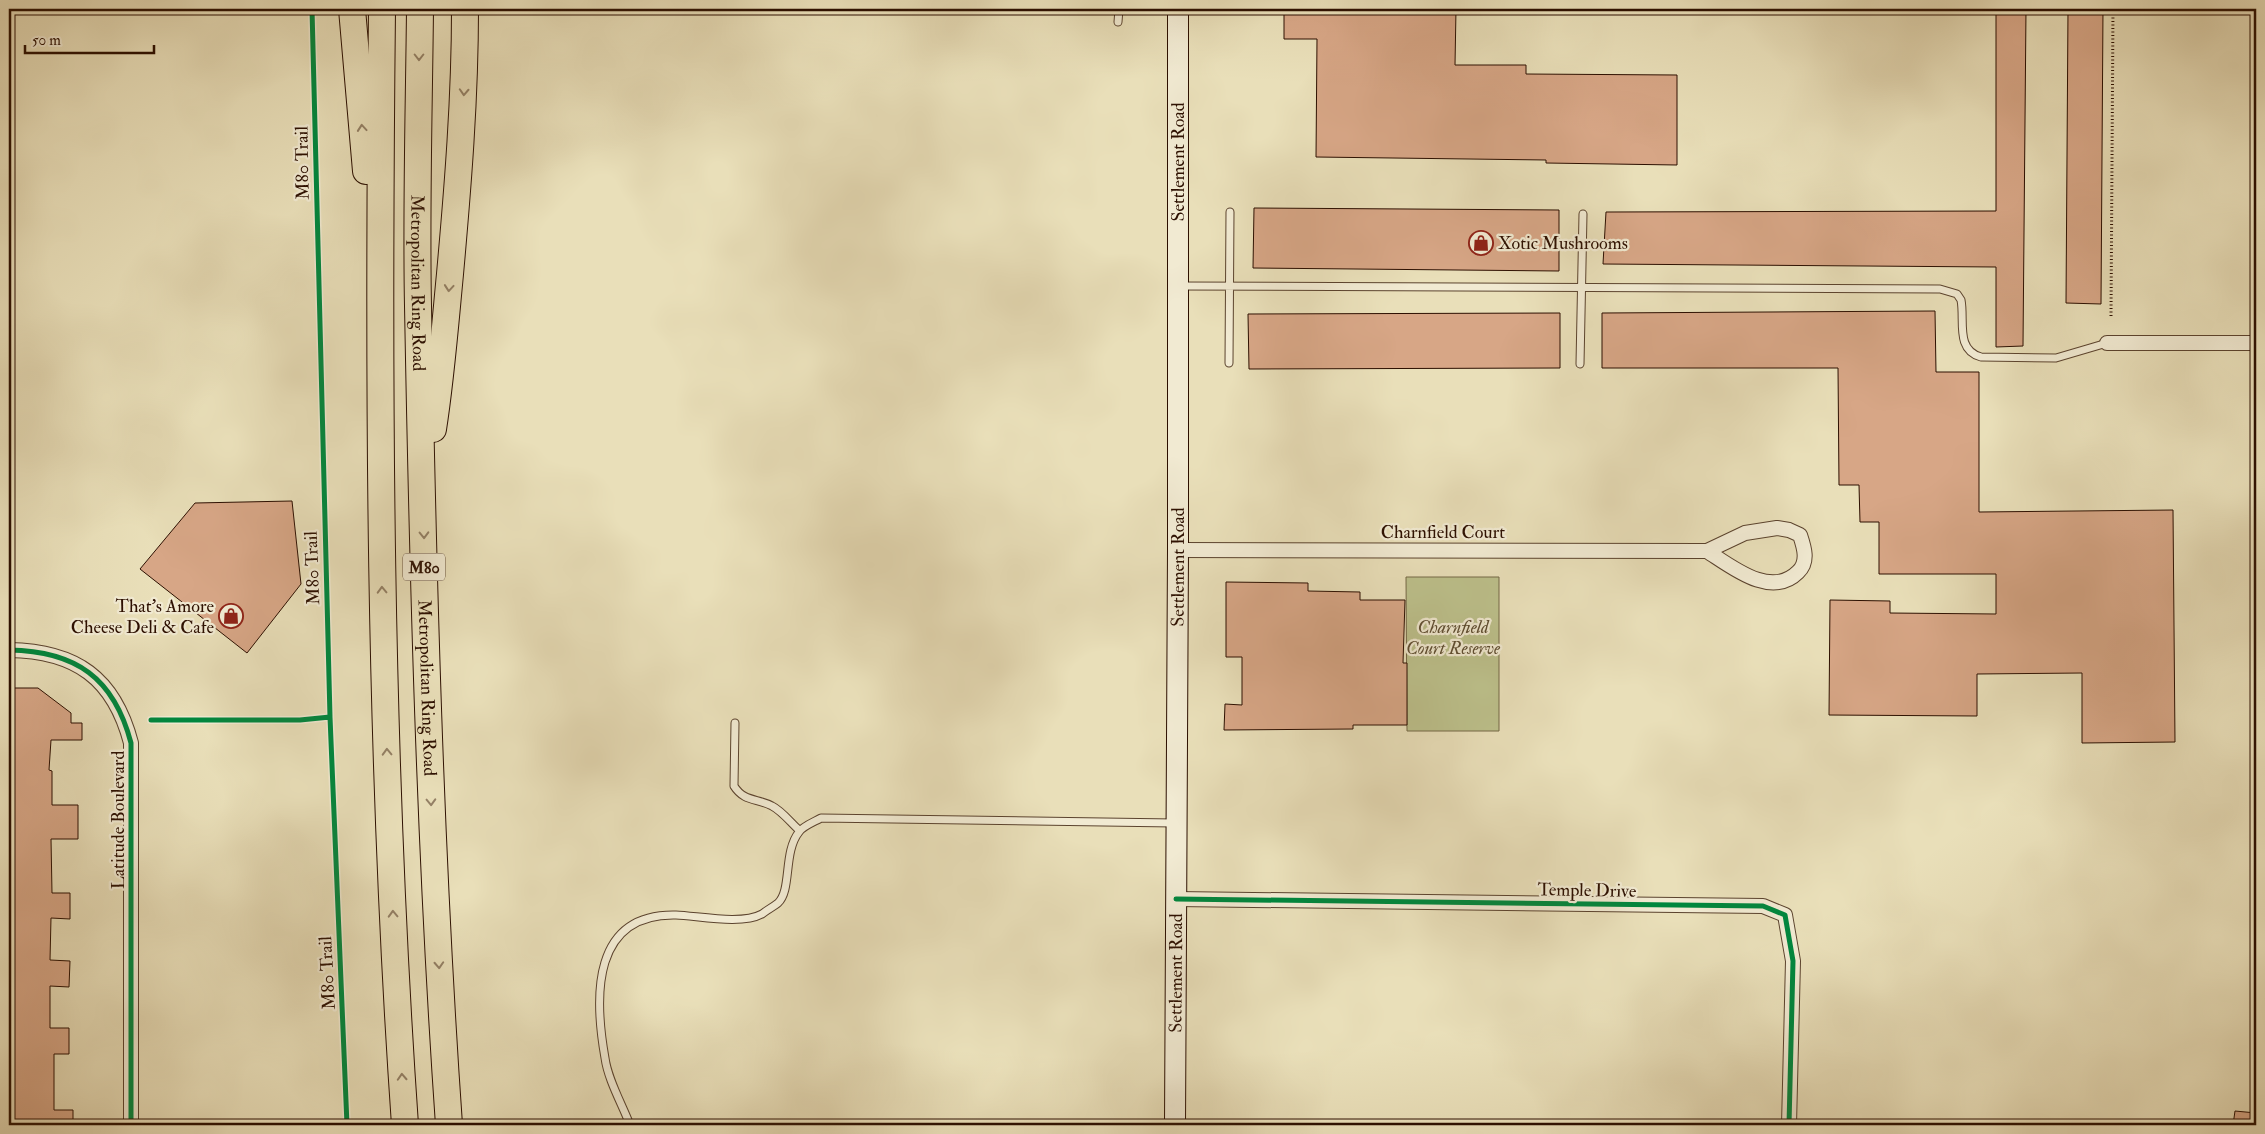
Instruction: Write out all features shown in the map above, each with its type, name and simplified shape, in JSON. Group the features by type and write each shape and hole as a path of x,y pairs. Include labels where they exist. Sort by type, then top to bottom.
{"highway":[{"path":"352,9 379,316"},
{"name":"M80","path":"382,9 379,316 382,584 394,930 406,1125"},
{"name":"Metropolitan Ring Road","path":"420,9 418,304 433,866 449,1125"},
{"path":"423,493 439,392 460,170 465,71 465,9"}],"main road":[{"name":"Settlement Road","path":"1175,1125 1178,9"}],"street":[{"path":"2107,343 2256,343"},
{"name":"Charnfield Court","path":"1178,550 1707,551 1745,533 1777,528 1789,530 1800,535 1805,557 1801,570 1791,579 1770,582 1743,574 1707,551"},
{"name":"Latitude Boulevard","path":"9,650 38,652 68,660 86,670 104,685 116,701 123,715 131,743 131,1125"},
{"name":"Temple Drive","path":"1176,899 1763,906 1785,915 1793,961 1789,1125"}],"lane":[{"path":"1118,22 1119,9"},
{"path":"1229,363 1230,212"},
{"path":"1580,364 1582,214"},
{"path":"1178,286 1940,289 1957,294 1961,300 1964,343 1974,355 1981,357 2056,358 2107,343"},
{"path":"735,723 734,786 739,794 749,800 771,805 800,830"},
{"path":"630,1125 605,1059 600,984 606,954 617,937 632,925 654,915 737,919 756,917 769,909 779,902 785,890 791,846 800,830 821,818 1177,823"}],"path":[{"path":"2111,316 2113,9"}],"green space":[{"name":"Charnfield Court Reserve","path":"1406,577 1499,577 1499,731 1407,731"}],"building":[{"path":"1284,9 1456,9 1455,65 1526,65 1526,74 1677,75 1677,165 1546,163 1546,160 1316,157 1317,39 1284,39"},
{"path":"1996,9 2026,9 2023,346 1996,347 1996,267 1603,264 1606,212 1996,211"},
{"path":"2068,9 2103,9 2101,304 2066,303"},
{"path":"1254,208 1559,210 1559,271 1253,268"},
{"path":"1935,311 1936,372 1979,372 1979,512 2173,510 2175,742 2082,743 2082,673 1977,674 1977,716 1829,715 1830,600 1890,601 1890,613 1996,614 1996,574 1879,574 1879,522 1860,522 1859,485 1839,485 1838,368 1602,368 1602,313"},
{"path":"1560,313 1560,368 1249,369 1248,314"},
{"path":"292,501 301,584 247,653 140,569 195,503"},
{"path":"1226,582 1308,583 1308,591 1360,592 1360,600 1405,600 1403,663 1407,663 1407,725 1353,725 1353,729 1224,730 1225,704 1242,705 1242,657 1226,657"},
{"path":"9,688 38,688 71,713 71,723 82,723 82,740 51,740 49,770 52,771 52,805 78,805 78,839 51,839 52,893 70,893 70,919 51,918 50,960 70,961 69,987 50,986 50,1028 69,1028 69,1054 54,1054 54,1110 73,1110 73,1125 9,1125"},
{"path":"2235,1111 2256,1113 2256,1125 2233,1125"}],"cycle path":[{"name":"M80 Trail","path":"312,9 330,717 347,1125"},
{"path":"9,650 54,656 73,663 89,672 103,685 114,701 124,720 131,743 131,1125"},
{"path":"151,720 300,720 330,717"},
{"path":"1176,899 1763,906 1785,915 1793,961 1789,1125"}],"place":[{"name":"Xotic Mushrooms","path":"1481,243"},
{"name":"That's Amore Cheese Deli & Cafe","path":"231,616"}]}
